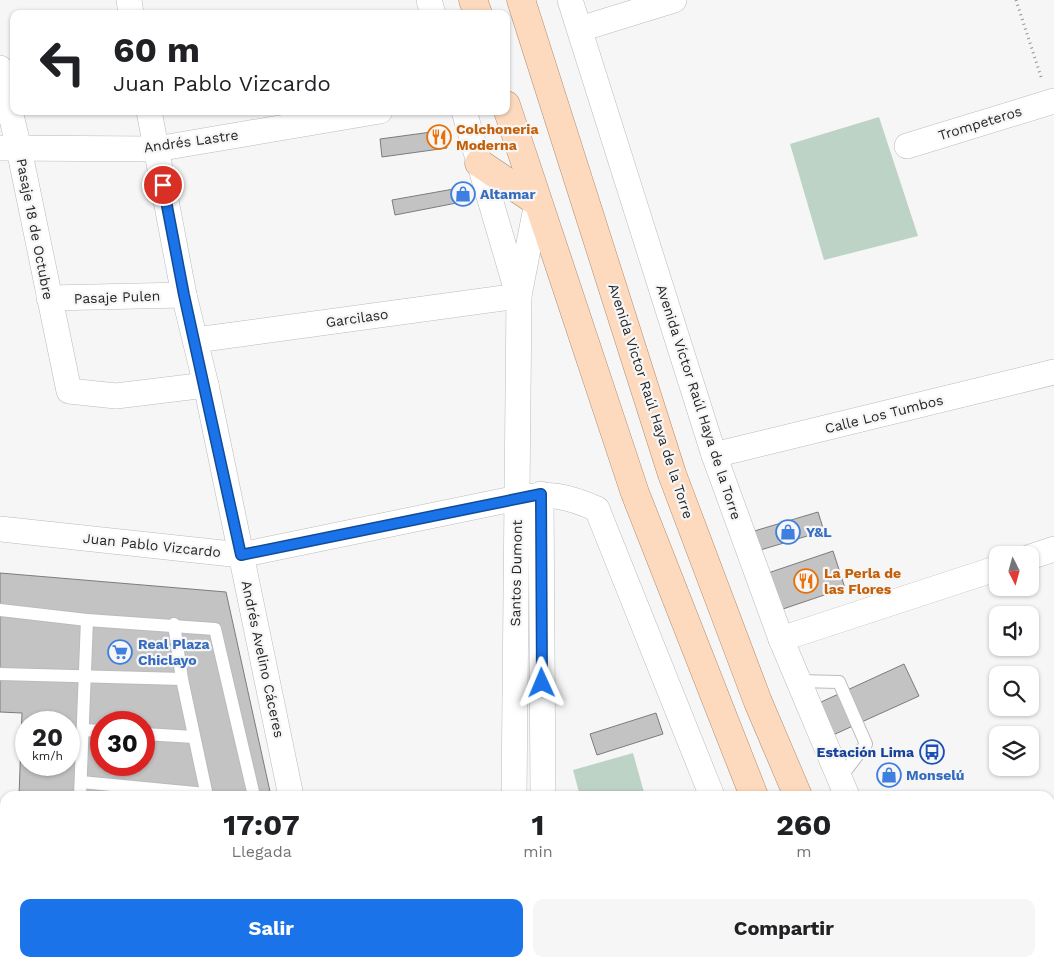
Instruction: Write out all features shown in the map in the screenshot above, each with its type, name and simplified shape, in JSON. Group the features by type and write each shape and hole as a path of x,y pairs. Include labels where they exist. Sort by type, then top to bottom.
{"main road":[{"name":"Avenida Victor Raúl Haya de la Torre","path":"521,0 672,474 758,702 796,791"},
{"path":"509,115 635,493 752,791"},
{"path":"480,163 537,202"}],"street":[{"name":"Avenida Víctor Raúl Haya de la Torre","path":"570,0 714,455 781,639 843,787"},
{"path":"580,29 674,0"},
{"name":"Pasaje 18 de Octubre","path":"0,68 10,148 49,298 69,391 116,396 206,385"},
{"name":"Trompeteros","path":"907,146 1052,102"},
{"name":"Andrés Avelino Cáceres","path":"150,115 184,295 206,385 290,791"},
{"name":"Andrés Lastre","path":"10,148 156,149 356,115"},
{"path":"465,115 519,296"},
{"name":"Santos Dumont","path":"514,791 519,296 537,202"},
{"name":"Pasaje Pulen","path":"49,298 184,295"},
{"name":"Garcilaso","path":"196,340 519,296"},
{"name":"Calle Los Tumbos","path":"714,455 1054,372"},
{"name":"Santos Dumont","path":"541,494 543,791"},
{"name":"Juan Pablo Vizcardo","path":"0,529 241,555 516,498 541,494 569,497 597,508 710,791"},
{"path":"1039,554 1054,549"},
{"path":"781,639 989,571"}],"lane":[{"path":"1,610 88,620 174,624 215,629 253,791"},
{"path":"80,791 88,620"},
{"path":"174,624 182,679 205,791"},
{"path":"0,674 182,679"},
{"path":"798,681 840,682 866,744 843,787"},
{"path":"83,730 90,730"},
{"path":"155,735 194,737"},
{"path":"81,782 168,791"}],"path":[{"path":"1016,0 1052,102"}],"green space":[{"path":"879,117 918,236 824,260 790,144"},
{"path":"633,753 644,791 579,791 573,770"}],"building":[{"path":"439,131 445,137 447,148 382,157 380,139"},
{"path":"465,187 467,201 395,215 392,200"},
{"name":"Y&L","path":"818,512 824,531 757,551 751,532"},
{"name":"La Perla de las Flores","path":"833,551 845,588 780,610 768,573"},
{"name":"Real Plaza Chiclayo","path":"0,573 226,592 270,791 19,791 20,776 80,776 80,711 0,712"},
{"path":"904,664 919,696 833,735 819,703"},
{"path":"656,713 663,734 597,755 590,734"}],"place":[{"name":"Colchoneria Moderna","path":"439,137"},
{"name":"Altamar","path":"463,194"},
{"name":"Y&L","path":"788,532"},
{"name":"La Perla de las Flores","path":"806,581"},
{"name":"Real Plaza Chiclayo","path":"120,652"},
{"name":"Estación Lima","path":"932,752"},
{"name":"Monselú","path":"889,775"}],"route":[{"path":"163,185 184,295 206,385 241,555 541,494 542,683"}]}
